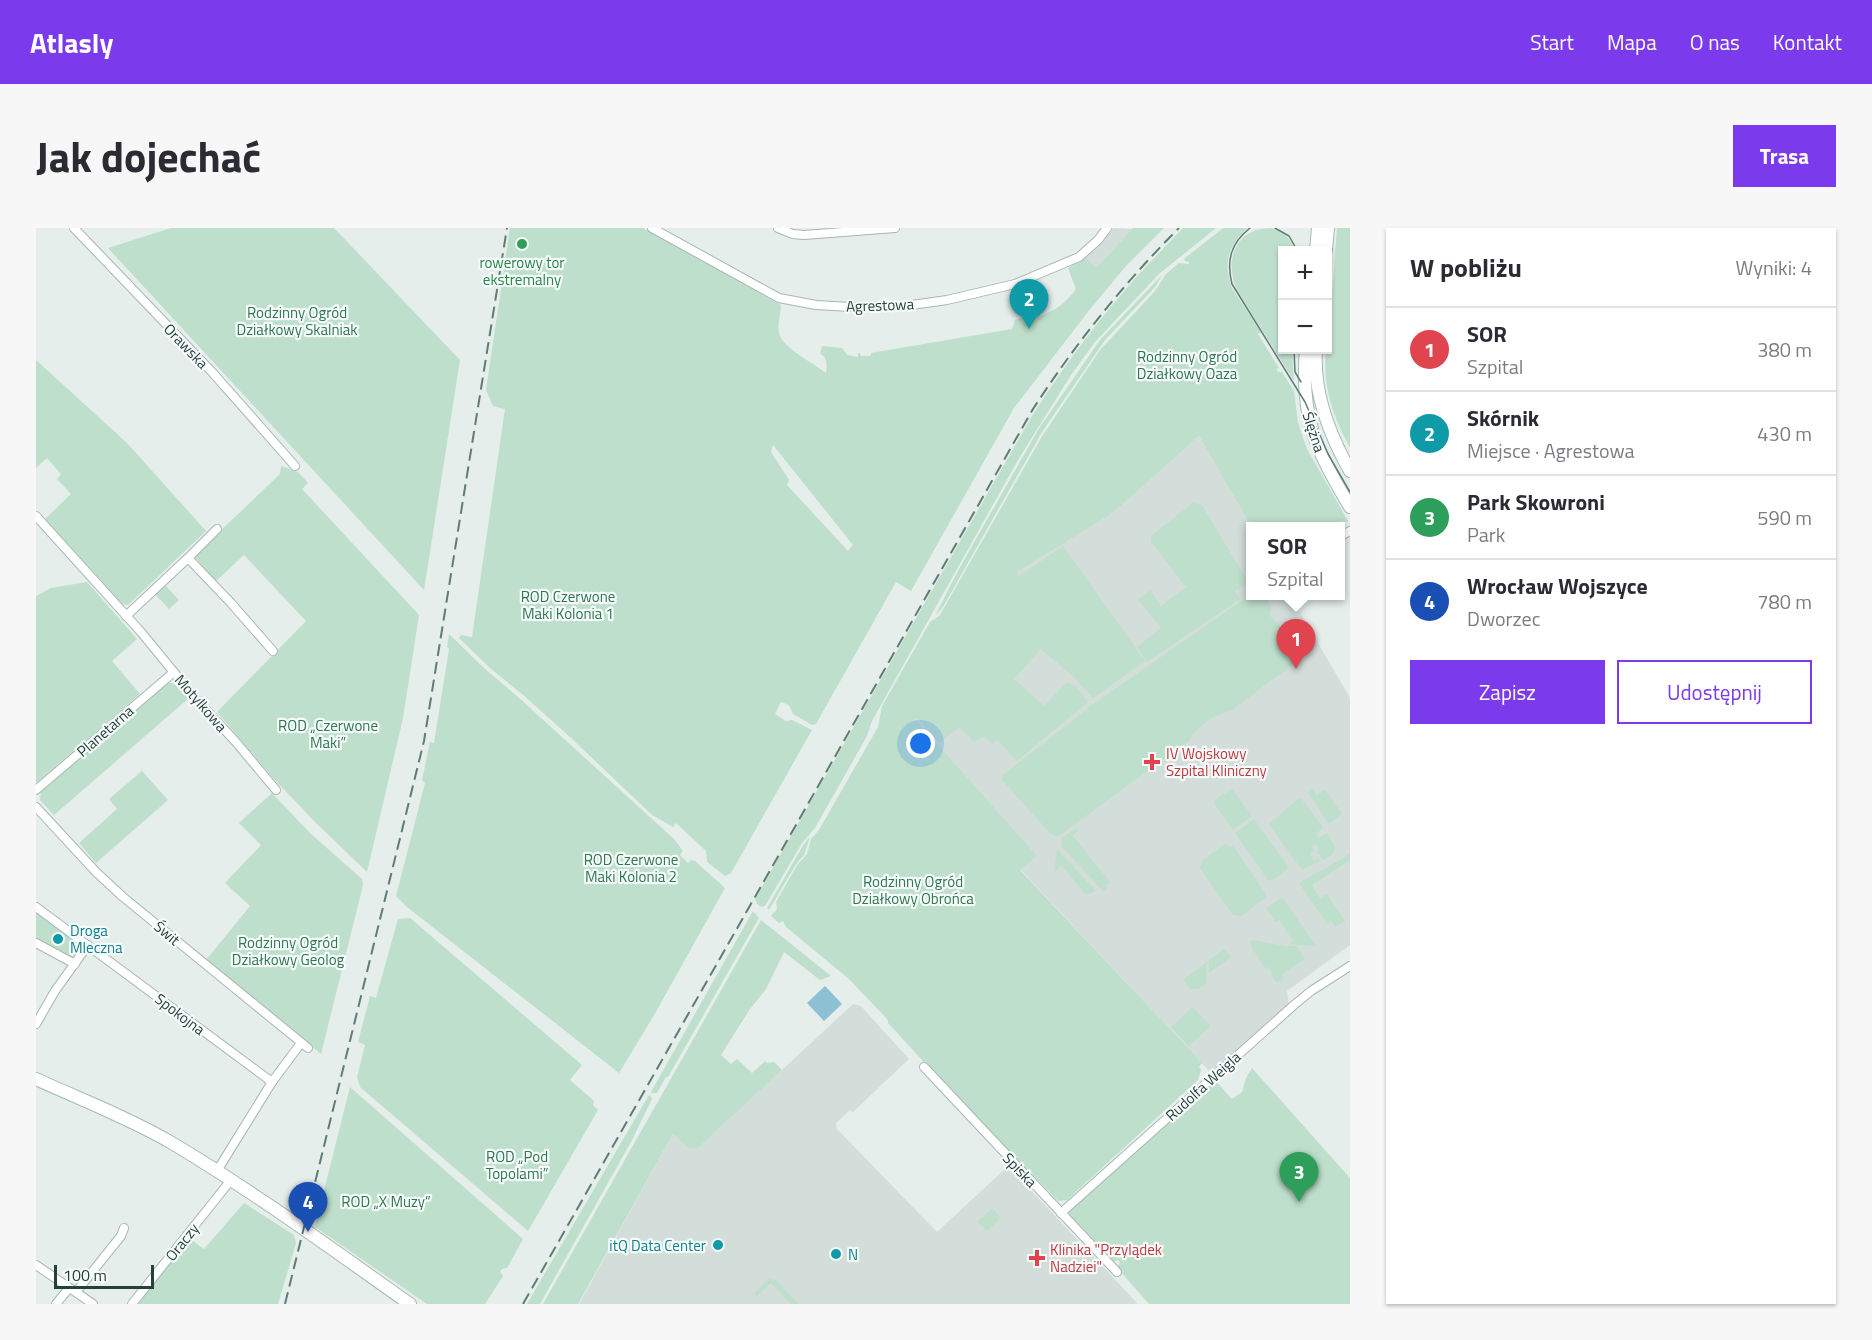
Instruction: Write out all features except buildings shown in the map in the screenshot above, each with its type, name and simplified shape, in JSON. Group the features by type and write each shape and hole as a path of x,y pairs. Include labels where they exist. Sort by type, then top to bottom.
{"street":[{"name":"Orawska","path":"74,228 212,372 295,466"},
{"name":"Agrestowa","path":"652,228 779,298 816,305 850,307 904,306 946,300 1015,284 1079,257 1098,240 1107,228"},
{"path":"778,228 804,235 895,228"},
{"path":"1316,246 1318,228"},
{"path":"1326,246 1328,228"},
{"name":"Ślężna","path":"1306,354 1304,387 1311,429 1323,459 1350,507"},
{"name":"Ślężna","path":"1316,354 1323,412 1336,446 1350,471"},
{"name":"Motylkowa","path":"36,516 126,616 276,790"},
{"path":"126,616 217,529"},
{"path":"188,558 273,651"},
{"name":"Planetarna","path":"36,790 174,672"},
{"name":"Świt","path":"36,807 96,872 123,897 304,1046 272,1082"},
{"name":"Spokojna","path":"36,907 272,1082"},
{"path":"36,943 75,964"},
{"path":"36,1024 55,991 88,945"},
{"name":"Rudolfa Weigla","path":"1061,1213 1294,1005 1312,990 1350,966"},
{"name":"Spiska","path":"924,1067 1117,1272"},
{"path":"36,1079 132,1122 171,1143 231,1180 410,1304"},
{"path":"217,1171 272,1082"},
{"name":"Oraczy","path":"132,1304 231,1180"},
{"path":"56,1304 73,1290 121,1236 124,1228"},
{"path":"36,1265 93,1304"}],"shaded area":[{"path":"1113,228 1132,229 1097,267 1085,258 1098,247"},
{"name":"IV Wojskowy Szpital Kliniczny","path":"1199,436 1249,522 1246,522 1246,600 1288,600 1294,610 1300,612 1350,698 1350,945 1287,991 1289,1004 1211,1073 1020,869 1036,856 891,692 923,638 1039,557 1114,512"},
{"path":"853,1004 861,1006 909,1059 853,1112 850,1110 836,1123 837,1129 937,1232 1008,1166 1138,1304 579,1304 673,1134 689,1148 698,1148"}],"green space":[{"name":"Rodzinny Ogród Działkowy Skalniak","path":"171,228 334,228 460,360 424,590 108,248"},
{"name":"ROD Czerwone Maki Kolonia 1","path":"510,228 643,228 781,305 778,326 781,338 792,349 826,373 826,359 820,354 822,346 842,348 847,355 858,357 860,353 861,356 871,356 871,353 1012,329 1015,320 1038,312 1041,316 1056,309 1068,298 1076,289 1068,268 1085,258 1097,267 1133,228 1164,228 1125,267 1014,408 911,591 896,582 816,724 812,725 793,714 789,705 781,702 775,714 786,721 792,720 812,730 731,873 725,876 707,862 706,851 676,823 673,827 652,815 570,737 459,638 461,635 472,637 505,409 493,406 486,390","holes":["773,445 853,545 848,551 787,485 789,480 771,452"]},
{"path":"1183,228 1216,228 1159,274 1095,342 1071,375 1018,460 815,828 802,843 765,906 761,907 755,899 1032,416 1101,319"},
{"path":"1223,228 1247,228 1235,242 1229,255 1228,270 1232,288 1261,332 1258,334 1279,368 1276,369 1282,372 1294,391 1298,423 1307,449 1348,521 1249,522 1199,436 1114,512 1017,572 1019,576 1063,546 1145,661 1093,698 1074,677 1041,649 1014,679 1044,706 1067,682 1076,687 1088,702 1017,761 997,740 992,744 984,736 974,742 959,727 939,743 917,718 915,719 1037,856 1020,870 1202,1063 1199,1067 1201,1070 1198,1080 1067,1200 1058,1201 1016,1157 1012,1158 849,979 786,927 783,921 779,923 771,916 777,909 776,902 797,865 807,854 811,839 819,830 878,727 882,706 930,622 939,616 944,608 1041,438 1100,350 1155,291 1166,274 1179,263 1189,264 1184,259"},
{"path":"1271,228 1279,231 1293,246 1278,246 1278,354 1292,354 1294,381 1237,290 1233,279 1232,268 1236,248 1241,240 1259,229"},
{"path":"1337,228 1350,228 1350,447 1334,413 1327,388 1325,363 1326,354 1332,354 1332,296"},
{"path":"1162,275 1156,286 1105,340 1042,432 943,607 935,616 1038,430 1100,340"},
{"path":"36,360 127,443 206,531 128,605 121,604 44,520 71,494 57,479 61,474 47,458 36,468"},
{"name":"ROD „Czerwone Maki”","path":"281,466 298,472 308,483 302,489 419,615 403,718 367,872 274,779 217,712 306,621 244,555 216,581 194,556 280,474"},
{"path":"1193,503 1202,505 1246,578 1246,584 1235,591 1240,599 1147,662 1137,647 1161,628 1138,600 1150,590 1161,606 1186,587 1151,542 1151,536"},
{"path":"87,582 137,639 112,661 140,694 36,783 36,596 51,588"},
{"path":"165,585 179,600 169,609 155,594"},
{"path":"1246,597 1246,600 1268,600 1271,608 1269,615 1283,629 1300,654 1300,659 1231,711 1207,721 1190,740 1060,835 1055,836 1002,780 1003,775 1092,705"},
{"name":"ROD Czerwone Maki Kolonia 2","path":"449,634 674,839 683,851 680,855 688,863 691,860 695,861 725,888 619,1073 396,896 425,783 422,780 430,742 434,743 449,649 447,647"},
{"path":"168,683 176,683 189,698 54,815 40,800 41,792"},
{"path":"142,771 168,800 96,863 79,843 117,809 109,799"},
{"path":"1311,788 1317,795 1325,790 1342,814 1329,824 1308,792"},
{"path":"1232,789 1252,816 1233,830 1214,803 1216,799"},
{"name":"Rodzinny Ogród Działkowy Geolog","path":"272,793 310,833 362,879 363,885 321,1054 207,959 250,906 225,883 261,845 239,823"},
{"path":"1300,797 1323,827 1316,834 1320,838 1327,833 1335,847 1333,854 1323,860 1317,851 1319,850 1316,844 1312,846 1314,851 1310,854 1314,860 1318,858 1320,861 1303,869 1269,824"},
{"path":"1254,819 1287,865 1287,870 1273,880 1268,880 1235,833"},
{"path":"1076,828 1078,831 1073,836 1110,882 1103,891 1061,846 1062,838"},
{"path":"810,837 804,855 796,864 769,910 767,908"},
{"path":"1225,844 1234,847 1266,894 1265,898 1241,916 1233,915 1200,868 1203,860"},
{"path":"1057,849 1096,891 1085,894 1062,866 1054,872"},
{"path":"1350,854 1350,860 1312,885 1320,898 1327,894 1345,921 1335,927 1331,921 1327,924 1299,883"},
{"path":"1282,897 1316,946 1290,944 1293,941 1279,920 1276,922 1266,908"},
{"path":"753,911 759,918 668,1077 657,1093 652,1093 651,1092"},
{"path":"36,912 82,946 76,955 70,957 36,940"},
{"name":"ROD „Pod Topolami”","path":"410,918 582,1065 570,1080 594,1101 593,1105 598,1110 528,1231 360,1087 357,1077 365,1045 358,1042 370,996 376,998 398,919"},
{"path":"761,920 831,976 820,980 784,952 766,989 750,1009 721,1055 731,1064 737,1059 752,1073 765,1061 774,1062 782,1070 698,1148 689,1148 673,1134 578,1304 543,1304"},
{"path":"1253,940 1296,946 1305,959 1282,974 1284,978 1277,983 1269,967 1266,969 1251,947"},
{"path":"1224,949 1231,957 1209,973 1209,960"},
{"path":"1207,962 1206,984 1198,989 1190,989 1184,981 1185,978"},
{"path":"1193,1007 1210,1026 1189,1046 1171,1027"},
{"path":"1252,1068 1350,1178 1350,1304 1149,1304 1119,1270 1120,1262 1118,1260 1114,1262 1080,1225 1076,1225 1070,1218 1069,1211 1214,1079 1232,1099 1242,1092"},
{"name":"ROD „X Muzy”","path":"350,1087 523,1239 507,1268 500,1272 503,1276 485,1304 427,1304 315,1227"},
{"path":"649,1095 652,1099 632,1140 540,1304 527,1304"},
{"path":"244,1203 294,1235 296,1243 278,1304 137,1304 190,1239 204,1249"},
{"path":"992,1208 1001,1218 987,1231 977,1222"},
{"path":"770,1278 772,1281 775,1279 799,1304 791,1304 771,1283 757,1296 754,1293"}],"water":[{"path":"825,986 842,1004 824,1021 807,1003"}],"tram line":[{"path":"1250,228 1234,246 1230,260 1232,284 1305,402 1328,454 1350,492"},
{"path":"1275,228 1289,236 1295,246"},
{"path":"1294,354 1295,372 1301,382"}],"railway":[{"path":"285,1304 424,741 507,228"},
{"path":"523,1304 1033,409 1102,314 1179,228"}],"place":[{"name":"rowerowy tor ekstremalny","path":"522,244"},
{"name":"Skórnik","path":"1029,329"},
{"name":"SOR","path":"1296,669"},
{"name":"IV Wojskowy Szpital Kliniczny","path":"1152,762"},
{"name":"Droga Mleczna","path":"58,939"},
{"name":"Park Skowroni","path":"1299,1202"},
{"name":"Wrocław Wojszyce","path":"308,1232"},
{"name":"itQ Data Center","path":"718,1245"},
{"name":"N","path":"836,1254"},
{"name":"Klinika \"Przylądek Nadziei\"","path":"1037,1258"}],"park label":[{"name":"Rodzinny Ogród Działkowy Oaza","path":"1187,364"},
{"name":"Rodzinny Ogród Działkowy Obrońca","path":"913,890"}]}
